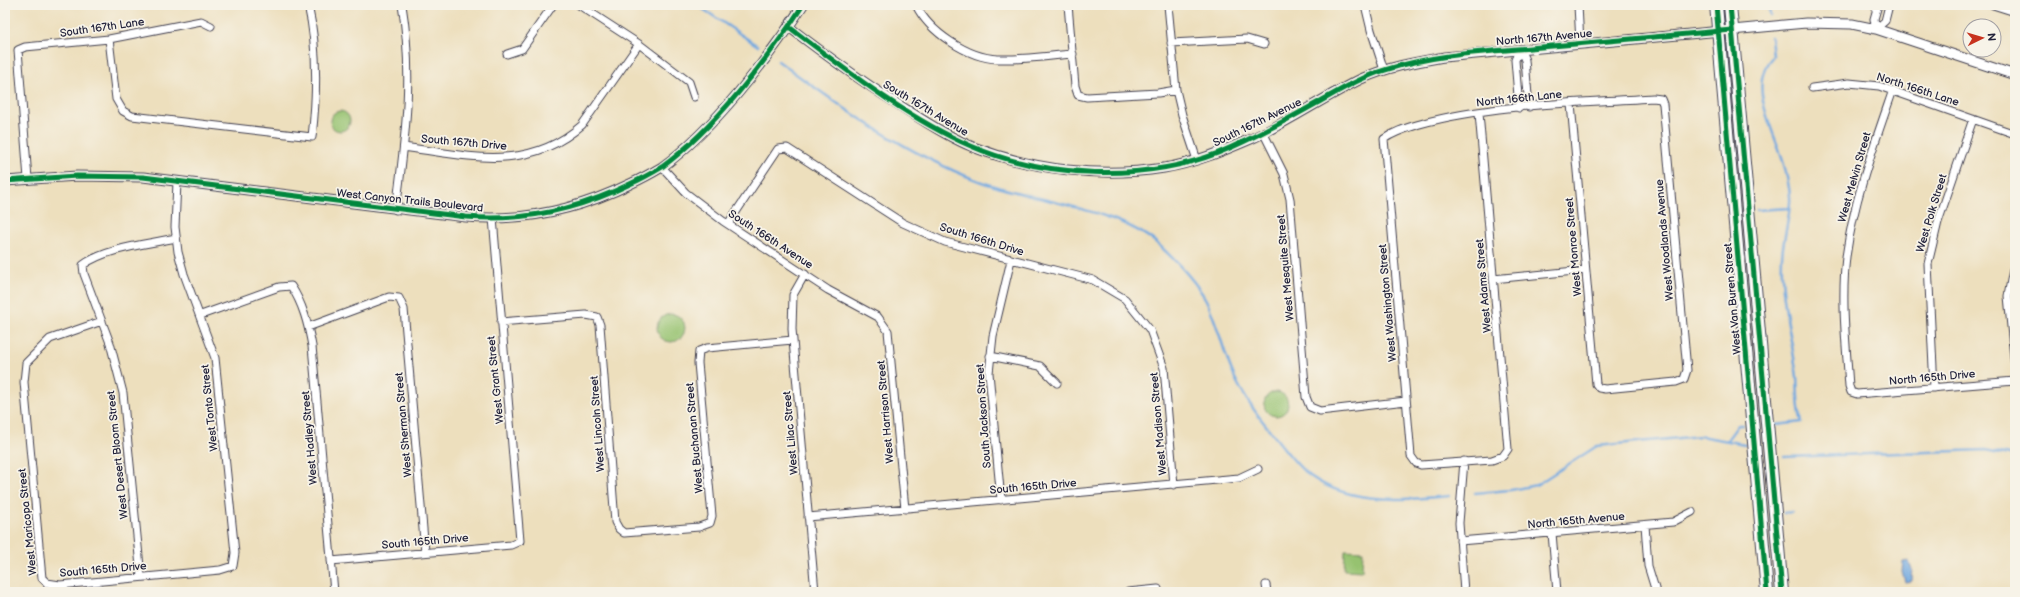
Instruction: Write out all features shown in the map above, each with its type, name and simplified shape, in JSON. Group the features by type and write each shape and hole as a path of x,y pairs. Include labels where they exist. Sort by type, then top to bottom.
{"main road":[{"name":"West Van Buren Street","path":"1716,5 1767,592"},
{"path":"1730,5 1782,592"},
{"path":"1753,426 1761,451 1766,490 1769,494 1774,495"}],"street":[{"path":"109,39 116,99 124,111 132,116 312,138 315,113 315,62 308,5"},
{"path":"396,210 408,109 409,59 402,5"},
{"path":"507,54 522,49 553,5"},
{"path":"579,5 639,44 689,82 694,97"},
{"name":"West Canyon Trails Boulevard","path":"5,181 108,176 143,177 396,210 466,217 493,218 537,214 581,204 603,196 662,167 716,117 789,27 803,5"},
{"path":"1068,5 1075,86 1078,95 1087,97 1158,94 1176,90"},
{"path":"1168,5 1176,90 1182,115 1197,160"},
{"path":"1365,5 1370,30 1384,70"},
{"path":"1578,5 1580,44"},
{"path":"1876,29 1874,19 1878,5"},
{"path":"1876,29 1885,21 1889,5"},
{"path":"1993,5 2015,12"},
{"path":"917,6 931,26 942,37 986,58 1010,59 1072,54"},
{"name":"South 167th Lane","path":"28,179 18,50 26,47 109,39 202,21 211,26"},
{"name":"North 167th Avenue","path":"1361,79 1410,62 1444,57 1806,23 1832,23 1876,29 2015,75"},
{"name":"South 167th Avenue","path":"789,27 893,102 947,134 973,147 1031,164 1084,172 1138,171 1166,168 1216,154 1263,132 1361,79"},
{"path":"1171,43 1247,39 1264,44"},
{"name":"South 167th Drive","path":"404,147 497,158 522,156 553,146 571,135 582,125 639,44"},
{"path":"1520,49 1526,60 1529,107"},
{"path":"1519,108 1515,60 1520,49"},
{"name":"North 166th Lane","path":"1812,88 1860,83 1893,90 2015,134"},
{"name":"West Melvin Street","path":"1851,392 1849,386 1844,319 1846,259 1852,218 1866,168 1893,90"},
{"name":"North 166th Lane","path":"1384,139 1394,132 1447,116 1529,107 1653,98 1661,99"},
{"name":"West Woodlands Avenue","path":"1599,388 1676,382 1684,379 1686,370 1663,104 1661,99"},
{"name":"West Monroe Street","path":"1571,104 1596,384 1599,388"},
{"name":"West Adams Street","path":"1464,461 1492,460 1503,456 1508,449 1479,112"},
{"name":"West Polk Street","path":"1934,388 1928,264 1938,222 1973,119"},
{"name":"West Mesquite Street","path":"1263,132 1284,174 1290,199 1306,397 1310,406 1320,411 1406,401"},
{"name":"West Washington Street","path":"1384,139 1411,456 1416,463 1421,465 1464,461"},
{"name":"South 166th Drive","path":"728,224 778,149 787,148 903,223 945,242 1093,280 1125,299"},
{"name":"South 166th Avenue","path":"662,167 686,193 728,224 828,290 878,317"},
{"name":"West Tonto Street","path":"177,182 175,210 176,238 184,274 201,315 215,358 219,382 235,553 233,566"},
{"name":"West Grant Street","path":"493,218 520,541"},
{"name":"West Desert Bloom Street","path":"141,577 123,393 102,321 84,274 83,265 90,260 118,251 176,238"},
{"path":"2015,259 2008,296 2015,368"},
{"name":"South Jackson Street","path":"1001,500 989,373 993,336 1012,260"},
{"path":"1493,279 1585,270"},
{"name":"West Lilac Street","path":"805,274 793,295 793,340 815,592"},
{"name":"West Hadley Street","path":"201,315 279,287 291,286 300,299 312,346 334,592"},
{"name":"West Sherman Street","path":"308,326 388,297 399,298 404,309 425,552"},
{"name":"West Madison Street","path":"1125,299 1150,330 1164,368 1174,485"},
{"name":"West Lincoln Street","path":"501,322 586,315 597,316 600,325 615,522 619,529 624,533 699,527 710,523"},
{"name":"West Harrison Street","path":"878,317 888,331 905,508"},
{"name":"West Maricopa Street","path":"47,583 42,578 24,382 26,363 50,339 102,321"},
{"name":"West Buchanan Street","path":"710,523 712,516 698,363 699,351 708,348 793,340"},
{"path":"990,356 1040,366 1057,383"},
{"name":"North 165th Drive","path":"1851,392 1857,394 2015,380"},
{"path":"1464,461 1460,541 1464,592"},
{"name":"South 165th Drive","path":"808,517 1239,478 1258,468"},
{"name":"North 165th Avenue","path":"1460,541 1673,522 1692,512"},
{"path":"1645,525 1648,566 1656,592"},
{"path":"1552,533 1557,592"},
{"name":"South 165th Drive","path":"331,561 512,545 520,541"},
{"name":"South 165th Drive","path":"47,583 60,585 220,570 233,566"},
{"path":"1128,592 1158,591"}],"green space":[{"path":"340,111 347,114 350,121 347,128 340,131 333,128 330,121 333,114"},
{"path":"671,314 681,318 685,328 681,338 671,342 661,338 657,328 661,318"},
{"path":"1276,392 1281,393 1287,399 1287,409 1281,415 1276,416 1271,415 1265,409 1264,404 1265,399 1271,393"},
{"path":"1345,550 1363,551 1362,571 1344,570"}],"water":[{"path":"1909,561 1912,569 1911,581 1905,582 1902,571 1903,562"}],"waterway":[{"path":"697,5 758,46"},
{"path":"1769,5 1770,16"},
{"path":"1771,37 1773,56 1765,69 1762,83 1762,98 1782,159 1790,192 1789,210 1782,257 1782,272 1785,302 1797,377 1798,405 1802,422 1776,425"},
{"path":"778,61 875,128 952,170 1001,188 1074,207 1121,222 1141,232 1159,245 1191,278 1202,293 1213,317 1231,369 1239,387 1249,402 1296,463 1305,472 1321,483 1337,490 1374,498 1411,499 1449,496"},
{"path":"1757,210 1789,208"},
{"path":"1727,440 1738,425 1743,425"},
{"path":"1475,493 1511,490 1536,485 1597,446 1700,436 1745,444"},
{"path":"1784,457 1985,450 2015,456"},
{"path":"1784,513 1792,512"}],"cycle path":[{"path":"5,181 77,176 143,177 466,217 508,217 550,212 571,207 611,193 662,167 682,151 739,92 774,48 803,5"},
{"path":"1716,5 1767,592"},
{"path":"1730,5 1782,592"},
{"path":"789,27 877,92 923,122 947,135 999,157 1030,165 1061,170 1094,172 1126,172 1158,169 1189,162 1218,153 1268,130 1367,76 1402,65 1475,53 1732,30"}]}
